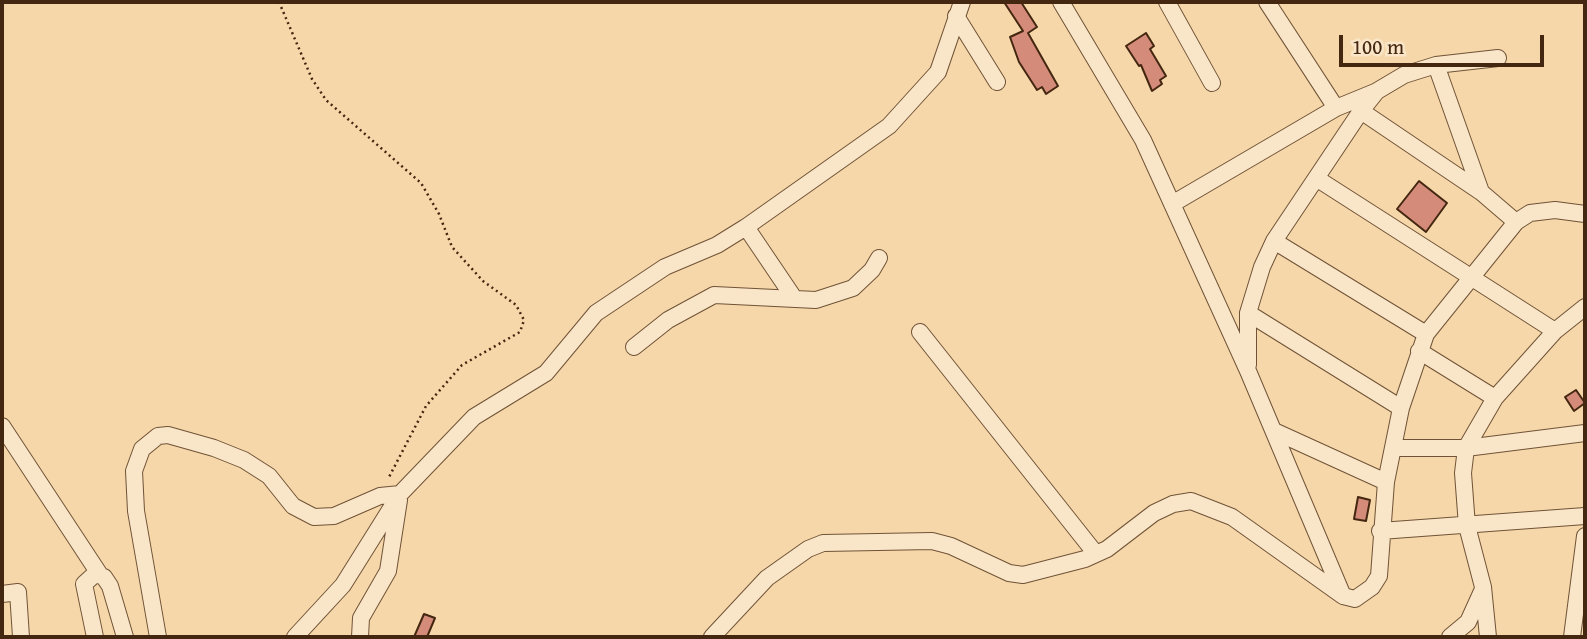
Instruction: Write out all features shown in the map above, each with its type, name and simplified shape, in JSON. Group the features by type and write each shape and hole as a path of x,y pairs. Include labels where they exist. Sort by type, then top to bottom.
{"street":[{"path":"1061,2 1143,140 1248,371 1343,596"},
{"path":"1167,2 1212,83"},
{"path":"1267,2 1336,108"},
{"path":"959,9 997,82"},
{"path":"295,637 343,585 400,494 474,417 546,373 596,313 665,267 717,245 746,227 857,151 908,109 937,72 959,9"},
{"path":"1172,204 1336,108 1377,91 1404,75 1436,65 1498,58"},
{"path":"1436,65 1481,192"},
{"path":"1248,371 1248,313 1262,267 1275,241 1316,178 1377,91"},
{"path":"1361,111 1481,192 1516,222"},
{"path":"1316,178 1555,331"},
{"path":"712,637 767,578 808,549 822,543 932,541 951,545 1009,573 1023,575 1096,554 1107,549 1154,513 1173,503 1191,501 1231,517 1343,596 1355,599 1363,594 1378,576 1386,482 1401,408 1426,334 1516,222 1530,213 1555,209 1585,214"},
{"path":"746,227 794,298"},
{"path":"1275,241 1426,334"},
{"path":"634,347 668,320 714,295 816,300 853,288 872,271 879,258"},
{"path":"1488,637 1483,587 1467,526 1463,474 1466,448 1495,398 1555,331 1585,307"},
{"path":"1248,313 1401,408"},
{"path":"920,332 1096,554"},
{"path":"1419,351 1495,398"},
{"path":"2,426 100,575 110,586 125,637"},
{"path":"1273,431 1386,482"},
{"path":"1393,448 1466,448 1585,433"},
{"path":"158,637 136,511 134,471 142,449 158,436 168,435 244,460 269,476 293,506 314,517 334,516 380,496 400,494"},
{"path":"360,637 361,618 388,571 400,494"},
{"path":"1380,531 1585,516"},
{"path":"1572,637 1585,537"},
{"path":"95,637 84,584 95,574 100,575"},
{"path":"1450,637 1475,612 1483,587"},
{"path":"2,594 18,592 21,637"}],"path":[{"path":"279,2 312,79 326,100 421,183 439,214 452,247 483,281 516,304 524,320 520,332 463,365 426,406 380,496"}],"building":[{"path":"1004,2 1021,2 1037,27 1028,33 1058,86 1046,94 1042,87 1037,90 1019,62 1010,37 1023,31"},
{"path":"1146,33 1154,46 1150,49 1166,76 1160,80 1162,84 1152,91 1141,65 1139,66 1126,46"},
{"path":"1419,181 1447,203 1426,232 1397,209"},
{"path":"1576,390 1585,403 1574,411 1565,397"},
{"path":"1358,497 1370,500 1366,521 1354,519"},
{"path":"424,614 435,618 427,637 414,637"}]}
